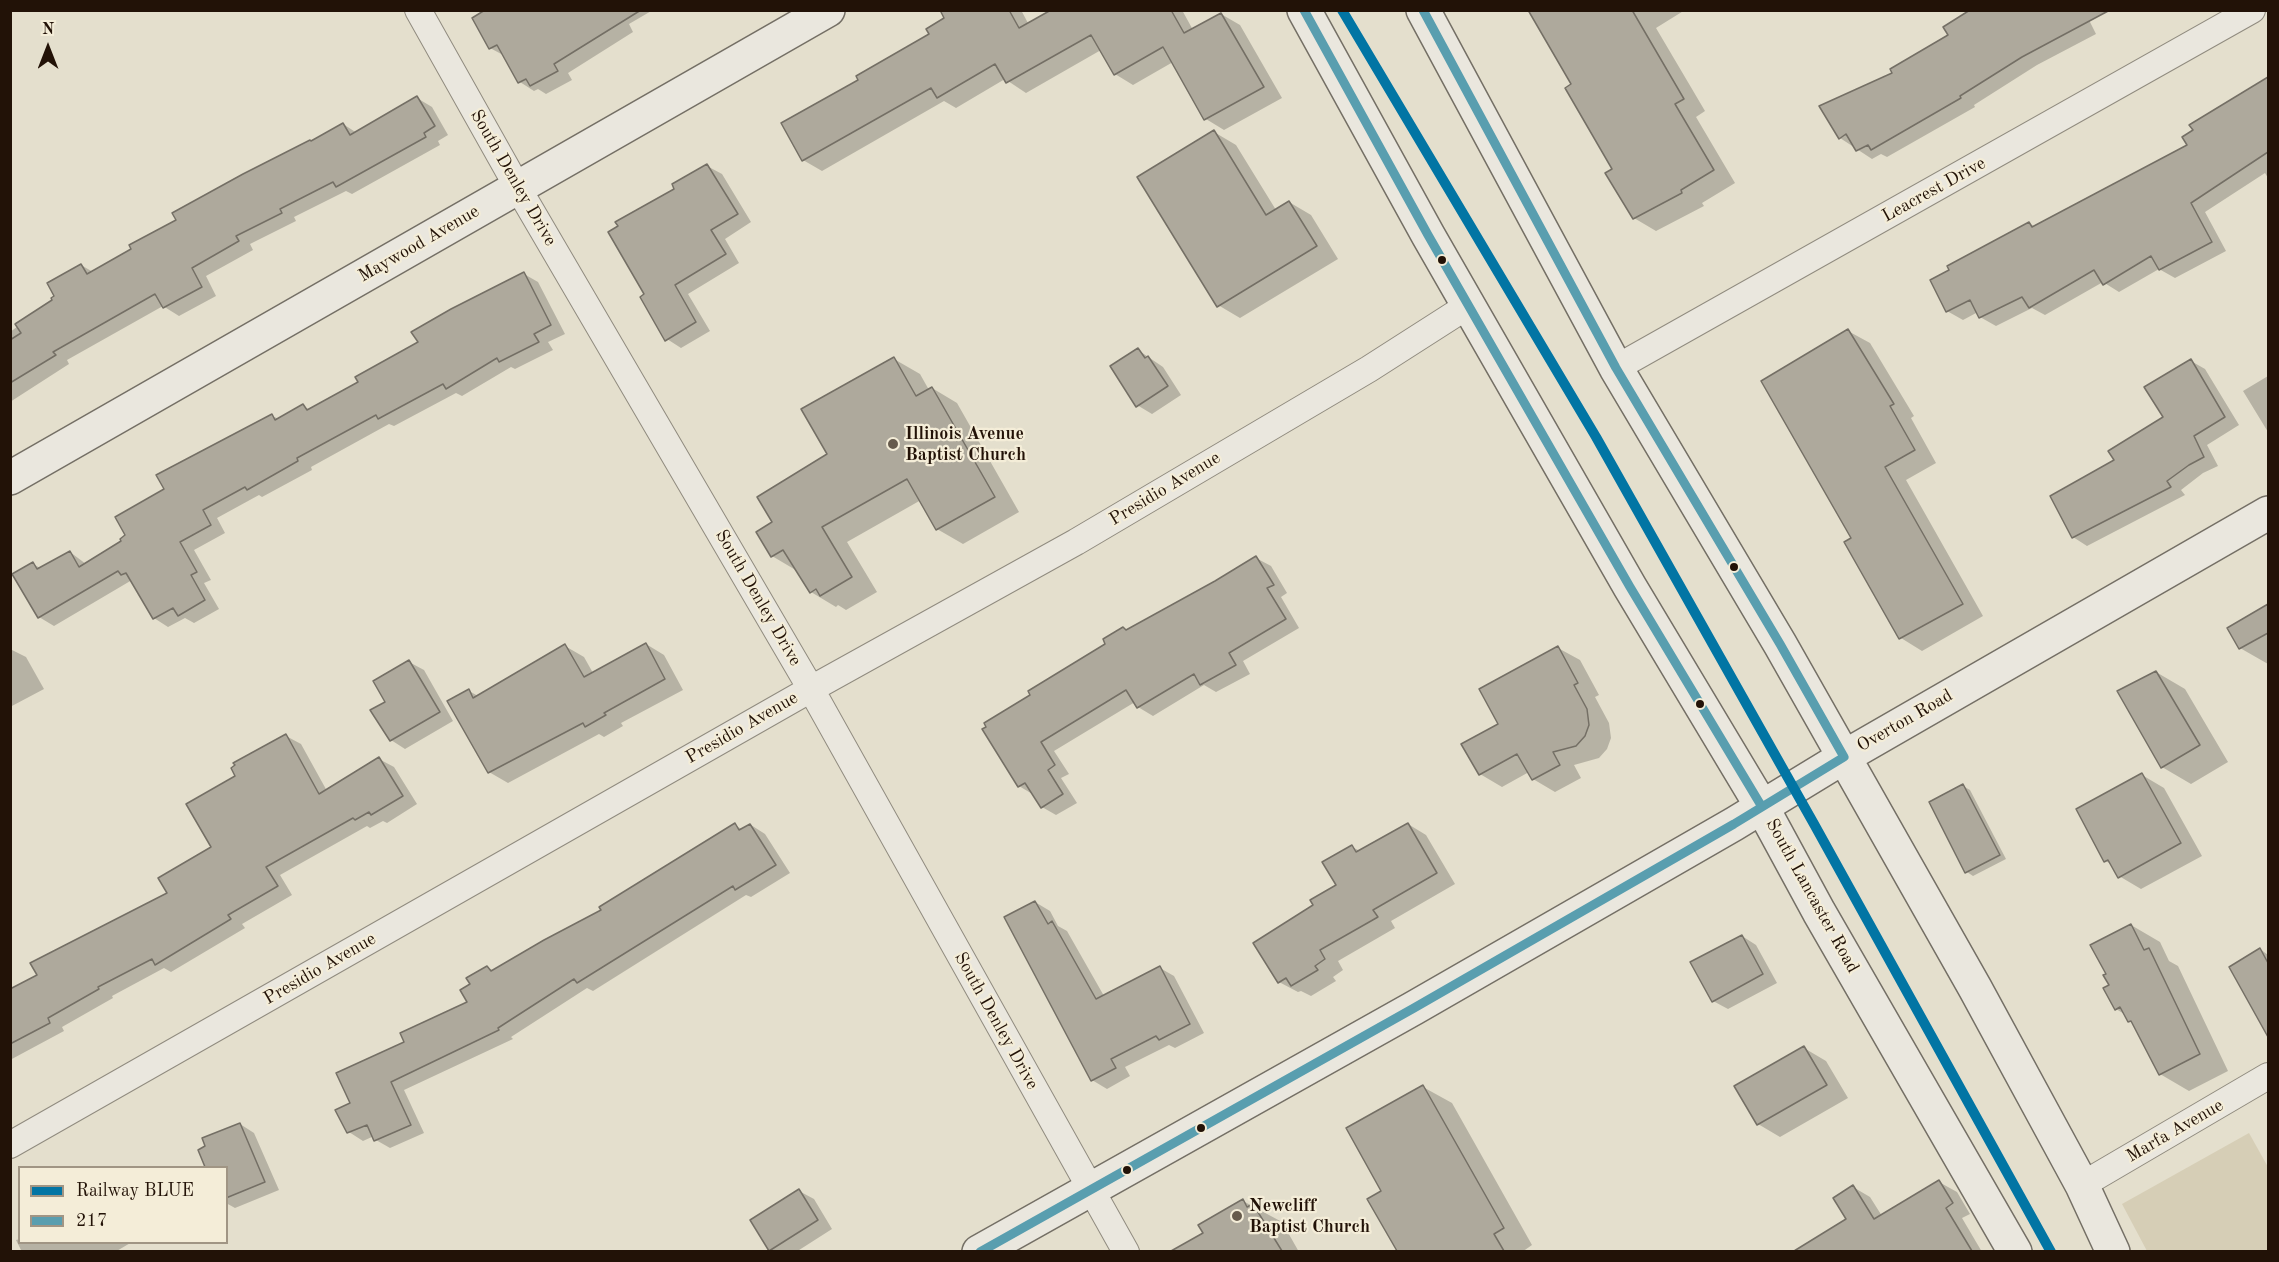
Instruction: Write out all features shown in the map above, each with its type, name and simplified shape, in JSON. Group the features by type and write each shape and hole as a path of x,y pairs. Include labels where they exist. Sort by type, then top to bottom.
{"main road":[{"name":"Maywood Avenue","path":"10,478 828,10"},
{"name":"South Lancaster Road","path":"1304,10 1630,587 1762,807 1819,912 2015,1251"},
{"path":"1423,10 1616,368 1774,634 1944,931 2082,1185 2113,1251"},
{"name":"Overton Road","path":"980,1251 1414,1008 1762,807 1844,756 2268,513"}],"street":[{"name":"South Denley Drive","path":"418,10 518,188 811,689 1126,1251"},
{"name":"Leacrest Drive","path":"1616,368 2252,10"},
{"name":"Presidio Avenue","path":"10,1145 811,689 1086,536 1369,369 1469,305"},
{"name":"Marfa Avenue","path":"2082,1185 2268,1076"}],"shaded area":[{"path":"2249,1133 2268,1167 2268,1251 2147,1251 2122,1204"}],"building":[{"path":"485,10 641,10 554,64 558,71 530,86 526,79 518,83 497,45 489,49 472,18"},
{"path":"940,10 1009,10 1019,28 1051,10 1171,10 1184,33 1221,13 1264,87 1204,120 1163,47 1114,75 1091,35 1006,83 995,64 937,98 931,88 802,161 781,123 858,80 856,76 929,34 926,29 944,18"},
{"path":"1528,10 1632,10 1684,99 1675,104 1714,170 1681,190 1682,193 1633,219 1605,173 1612,169 1565,88 1571,84"},
{"path":"1970,10 2110,10 2022,57 1960,96 1961,98 1871,150 1868,145 1856,151 1846,134 1839,139 1819,106 1892,73 1890,69 1948,35 1943,27"},
{"path":"2268,77 2268,152 2191,203 2212,242 2159,270 2151,256 2103,285 2094,270 2029,308 2022,297 1979,318 1970,300 1946,312 1930,280 1949,270 1947,266 2029,222 2032,227 2187,145 2182,137 2193,130 2189,125"},
{"path":"417,96 435,126 424,133 426,137 336,187 333,182 280,209 282,213 236,236 239,241 192,268 202,287 163,308 155,294 53,352 56,355 10,383 10,340 21,333 15,324 52,300 54,296 47,283 81,264 87,274 131,249 129,245 176,220 172,213 243,174 343,123 350,135"},
{"path":"1214,130 1266,215 1289,201 1317,246 1217,307 1137,177"},
{"path":"707,164 738,214 711,230 726,254 675,285 696,322 665,341 640,297 644,294 608,232 618,226 615,222 674,189 672,184"},
{"path":"524,272 551,325 534,334 539,342 499,362 497,358 446,389 443,384 378,419 376,415 297,458 298,461 247,490 245,487 203,510 211,525 180,542 197,572 191,575 205,600 178,616 173,608 153,619 126,573 121,575 118,571 38,618 12,574 33,562 37,569 70,551 79,567 121,541 120,539 125,535 115,517 164,489 156,475 272,414 275,420 303,404 307,410 358,382 355,377 418,342 411,332"},
{"path":"1848,329 1894,404 1890,406 1915,450 1885,467 1963,604 1899,639 1844,542 1851,538 1761,381"},
{"path":"1138,348 1145,358 1148,356 1168,386 1136,407 1110,366"},
{"name":"Illinois Avenue Baptist Church","path":"894,357 916,396 932,387 995,497 936,530 907,479 822,527 852,577 820,596 816,589 810,593 783,550 771,557 756,532 772,522 757,497 827,454 801,409"},
{"path":"2191,359 2225,417 2194,436 2204,457 2167,481 2171,487 2072,538 2050,496 2114,460 2108,451 2163,417 2144,387"},
{"path":"1256,556 1274,585 1267,588 1286,619 1229,653 1236,665 1200,685 1194,674 1137,708 1126,690 1041,742 1055,765 1048,770 1063,794 1041,808 1025,783 1018,787 982,729 986,727 984,723 1030,695 1028,691 1105,644 1103,639 1123,627 1126,630"},
{"path":"2268,604 2268,633 2239,649 2227,628"},
{"path":"646,643 665,679 604,713 606,715 585,727 583,723 488,773 447,701 469,689 473,698 565,644 584,677"},
{"path":"1558,646 1578,683 1574,685 1587,709 1589,725 1585,736 1576,746 1553,752 1560,765 1532,780 1517,754 1479,775 1461,744 1498,724 1479,689"},
{"path":"409,660 440,712 390,741 370,710 385,702 373,681"},
{"path":"2156,671 2200,745 2161,768 2117,691"},
{"path":"286,734 319,794 379,757 403,796 371,815 369,812 355,820 353,818 266,867 278,886 228,915 231,919 155,965 152,959 98,987 99,989 48,1018 50,1023 10,1044 10,989 37,975 30,963 167,893 158,878 211,847 186,804 235,776 231,768 235,765 233,763"},
{"path":"2142,773 2181,843 2118,878 2108,860 2104,862 2076,809"},
{"path":"1963,784 2000,855 1965,873 1929,802"},
{"path":"735,823 739,830 750,824 776,865 735,890 733,886 577,983 574,979 498,1028 499,1030 391,1082 411,1125 374,1141 367,1125 347,1133 335,1110 350,1103 336,1073 404,1042 400,1033 467,1002 460,990 470,984 466,978 487,966 491,971 601,910 599,907"},
{"path":"1408,823 1437,873 1373,910 1378,917 1320,950 1325,959 1315,966 1318,970 1291,986 1286,978 1278,983 1253,943 1313,905 1310,900 1336,885 1322,862 1352,845 1356,852"},
{"path":"1035,901 1048,924 1052,921 1096,999 1160,966 1190,1024 1159,1040 1156,1036 1111,1059 1116,1068 1091,1081 1004,917"},
{"path":"2131,924 2144,950 2149,948 2200,1054 2159,1075 2131,1021 2128,1022 2120,1007 2115,1010 2103,988 2109,985 2103,975 2106,974 2090,945"},
{"path":"1742,935 1763,974 1712,1002 1690,962"},
{"path":"2260,948 2268,963 2268,1037 2229,967"},
{"path":"1804,1046 1827,1085 1757,1125 1734,1086"},
{"path":"1423,1085 1504,1228 1494,1234 1504,1251 1397,1251 1367,1199 1381,1191 1346,1128"},
{"path":"240,1123 265,1182 228,1197 228,1166 205,1166 198,1150 205,1146 202,1138"},
{"path":"1939,1180 1953,1203 1946,1208 1972,1251 1794,1251 1846,1219 1833,1198 1853,1185 1874,1219"},
{"path":"799,1189 818,1220 769,1251 750,1220"},
{"name":"Newcliff Baptist Church","path":"1243,1199 1247,1207 1253,1204 1282,1251 1171,1251 1203,1233 1198,1225"}],"rail line":[{"name":"BLUE","path":"1342,10 1596,437 2051,1252"}],"transit line":[{"name":"217","path":"1304,10 1428,235 1630,587 1762,807"},
{"name":"217","path":"980,1252 1414,1008 1734,824 1844,757 1780,644 1616,368 1423,10"}],"place":[{"name":"Illinois Avenue Baptist Church","path":"893,444"},
{"name":"Newcliff Baptist Church","path":"1237,1216"}]}
